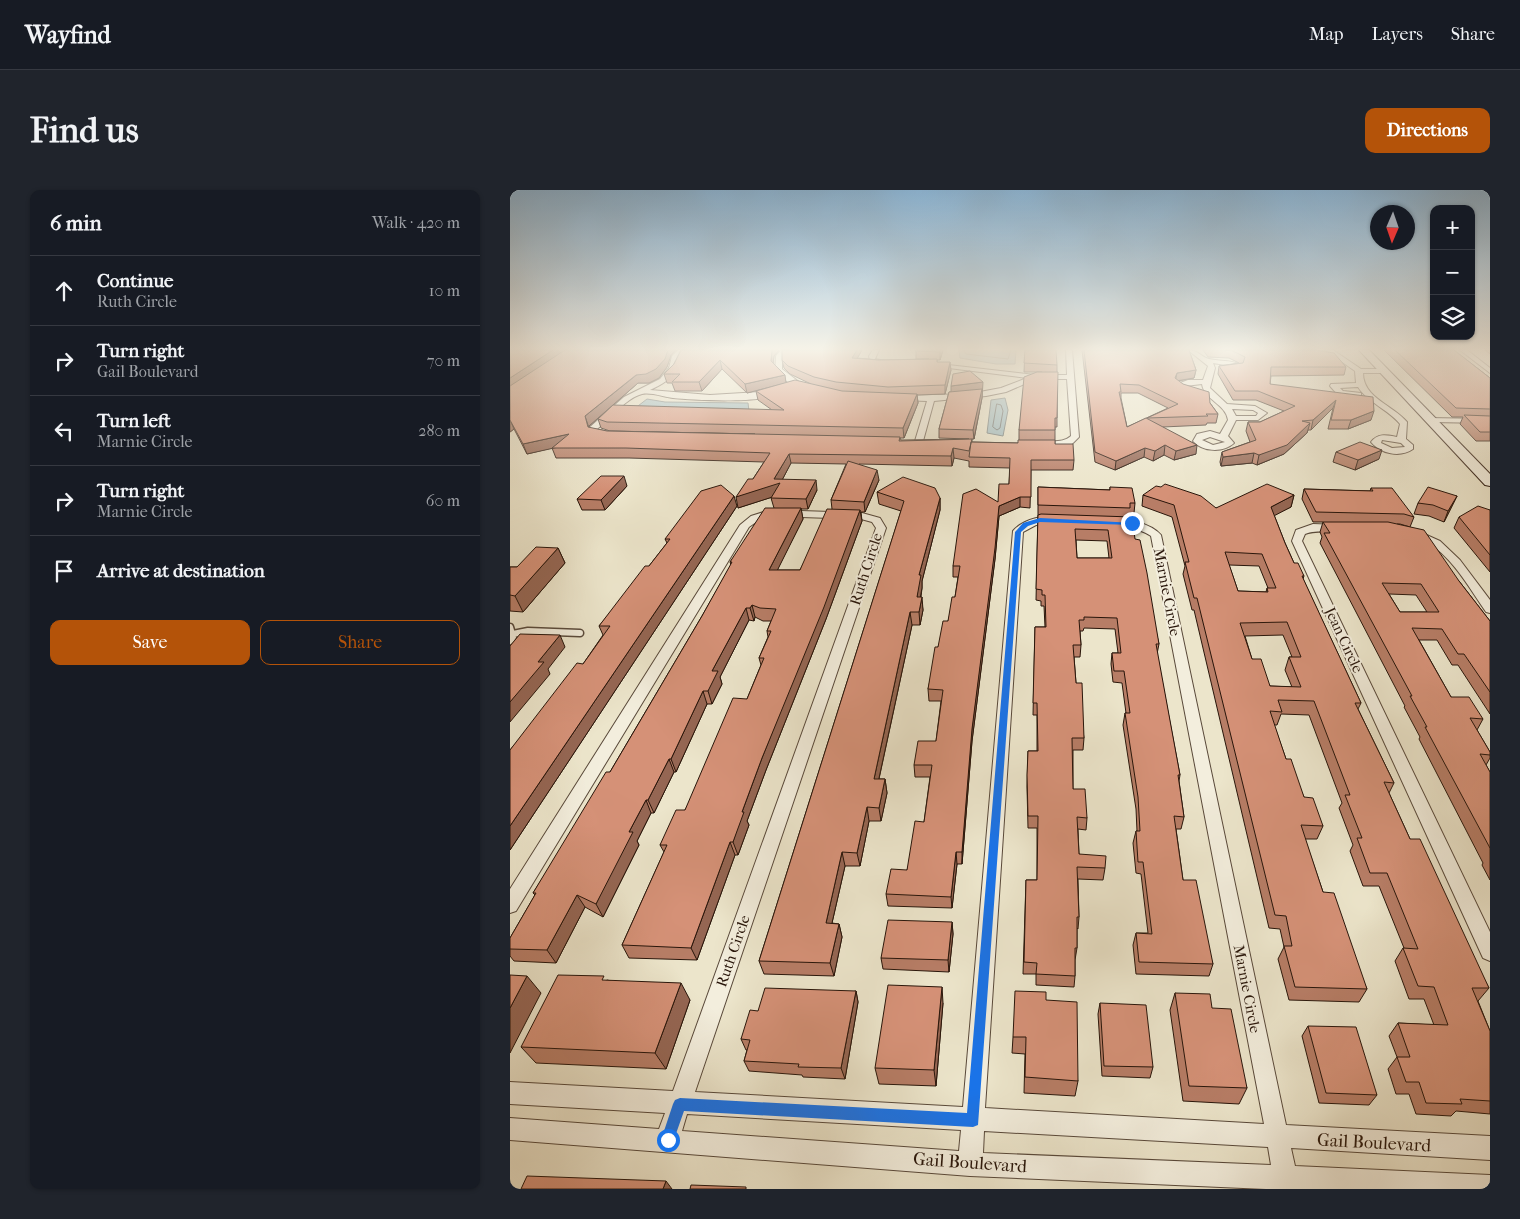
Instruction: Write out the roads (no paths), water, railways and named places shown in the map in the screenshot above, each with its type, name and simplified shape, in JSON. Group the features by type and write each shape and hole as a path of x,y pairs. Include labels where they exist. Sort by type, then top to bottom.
{"street":[{"path":"620,436 595,433 592,429 627,399 633,397"},
{"path":"887,398 931,399 967,397"},
{"path":"1028,445 1068,443 1074,437 1073,397"},
{"path":"1215,397 1227,406 1232,418 1223,436"},
{"path":"1370,397 1399,416 1404,424 1401,440"},
{"path":"1408,397 1490,482"},
{"path":"918,442 931,399"},
{"path":"1227,406 1255,408 1263,413 1258,418 1232,418"},
{"path":"1430,420 1490,421"},
{"path":"909,441 928,442"},
{"name":"Ruth Circle","path":"510,905 745,525 755,518 770,513 862,516 876,520 881,528 668,1140"},
{"path":"970,1164 1018,532 1026,524 1040,520 1068,521"},
{"name":"Marnie Circle","path":"1095,522 1132,523 1146,527 1156,535 1286,1178"},
{"name":"Jean Circle","path":"1351,528 1313,527 1300,532 1297,540 1490,952"},
{"path":"1398,529 1428,535 1444,547 1490,609"},
{"name":"Gail Boulevard","path":"510,1093 1277,1138 1490,1148"},
{"name":"Gail Boulevard","path":"510,1129 970,1164 1490,1187"}],"lane":[{"path":"510,627 511,637 528,631 580,633"}],"water":[{"path":"1005,398 1008,410 1003,436 987,433 991,400"},
{"path":"647,399 665,402 748,403 749,411 634,409"}]}
